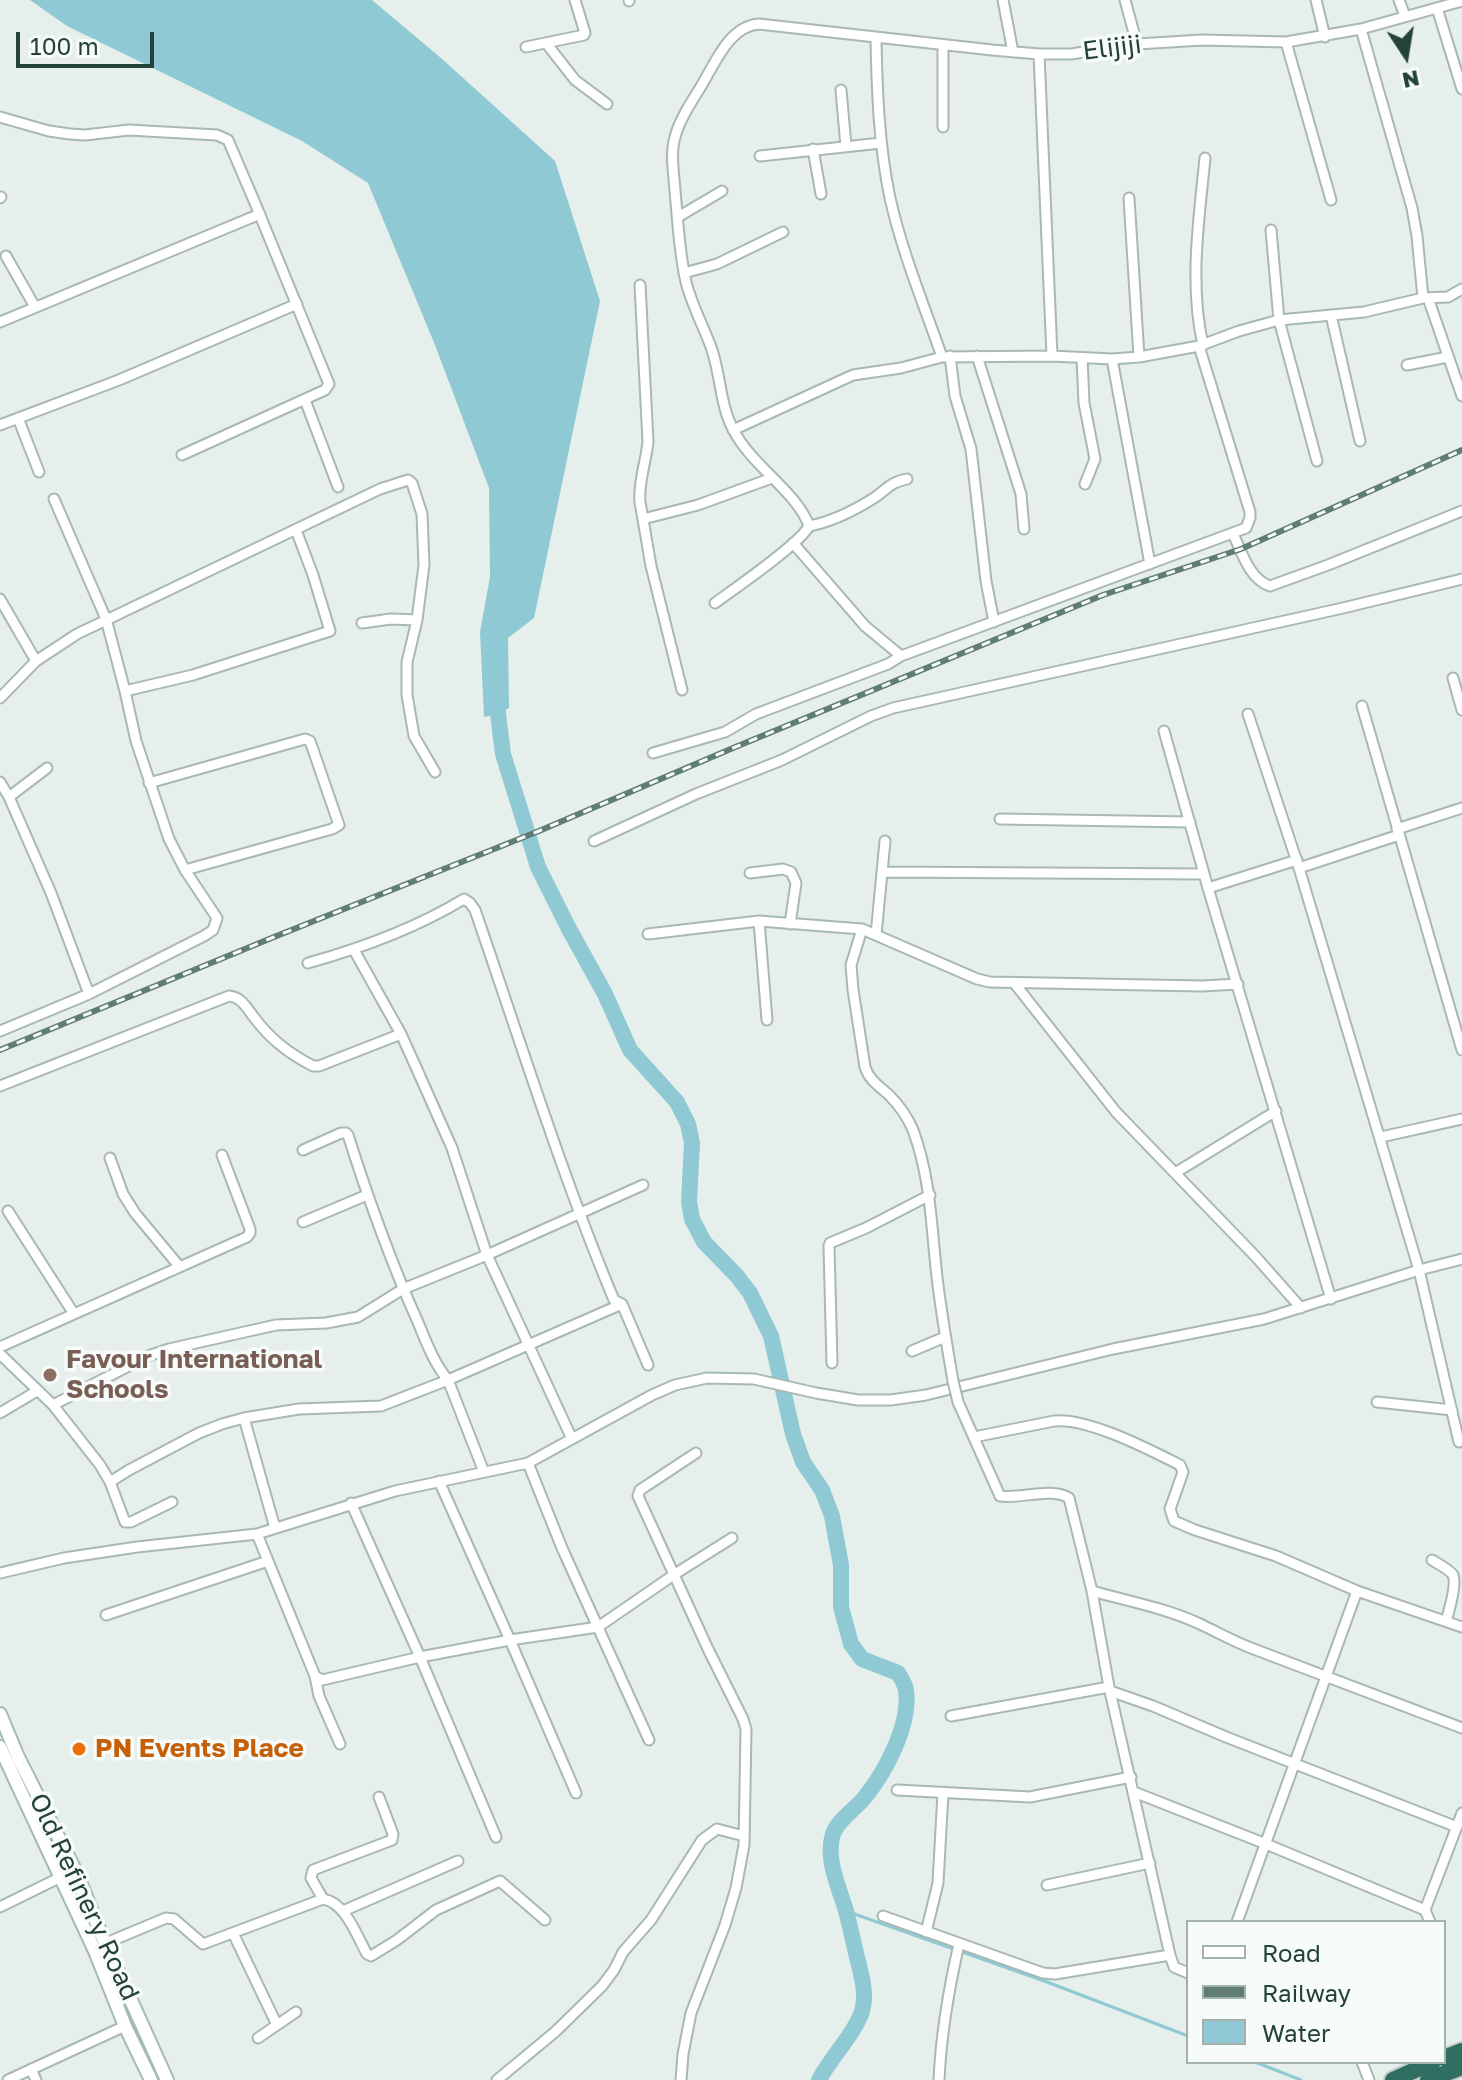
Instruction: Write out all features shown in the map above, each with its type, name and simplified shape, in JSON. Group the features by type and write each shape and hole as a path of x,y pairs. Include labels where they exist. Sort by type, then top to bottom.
{"highway":[{"path":"1393,2080 1429,2064"},
{"path":"1428,2080 1462,2067"}],"main road":[{"name":"Old Refinery Road","path":"0,1714 18,1757 76,1872 167,2080"},
{"name":"Old Refinery Road","path":"1,1752 95,1951 151,2080"}],"street":[{"path":"526,47 584,35 575,0"},
{"path":"1003,0 1013,52"},
{"path":"1125,0 1137,44"},
{"path":"1316,0 1325,37"},
{"path":"1399,0 1405,16"},
{"name":"Elijiji","path":"678,217 673,148 678,128 721,53 737,33 750,25 1013,52 1088,53 1137,44 1202,40 1286,42 1325,37 1462,1"},
{"path":"1437,8 1462,89"},
{"path":"1361,29 1412,208 1425,298 1462,396"},
{"path":"876,39 881,143 890,197 946,356 971,449 986,581 994,622"},
{"path":"1286,42 1331,200"},
{"path":"546,43 575,80 607,104"},
{"path":"943,45 943,127"},
{"path":"1039,54 1052,356"},
{"path":"841,90 846,146"},
{"path":"0,117 70,134 129,130 217,135 228,140 329,384 325,390 305,400 182,455"},
{"path":"760,156 881,143"},
{"path":"813,149 821,194"},
{"path":"653,753 725,732 756,714 888,664 901,656 1246,528 1250,512 1201,346 1197,257 1205,158"},
{"path":"722,191 678,217 684,273 712,350 723,402 733,430 749,454 800,510 809,526"},
{"path":"1129,198 1139,357"},
{"path":"0,322 260,214"},
{"path":"1271,230 1279,320 1317,461"},
{"path":"684,273 717,264 783,232"},
{"path":"6,256 35,307"},
{"path":"640,285 648,442 639,492 651,566 682,690"},
{"path":"733,430 853,375 901,368 946,356 1139,357 1201,346 1279,320 1364,312 1425,298 1448,297 1462,289"},
{"path":"0,425 119,380 297,304"},
{"path":"1331,315 1360,441"},
{"path":"977,356 1021,494 1024,529"},
{"path":"1407,365 1448,357"},
{"path":"1082,358 1084,403 1095,459 1085,484"},
{"path":"1112,359 1150,564"},
{"path":"305,400 338,487"},
{"path":"18,418 39,472"},
{"path":"643,519 698,505 772,478"},
{"path":"715,603 793,543 809,526 821,524 860,506 878,496 890,484 907,479"},
{"path":"0,698 36,661 106,619 380,489 408,480 412,483 422,514 424,565 417,620 407,662 407,695 414,736 435,772"},
{"path":"0,1031 89,994 204,936 213,930 217,918 185,870 169,839 136,741 106,619 54,499"},
{"path":"1233,534 1251,570 1261,583 1270,586 1462,511"},
{"path":"125,691 193,675 330,631 296,530"},
{"path":"793,543 865,626 901,656"},
{"path":"594,841 893,708 1462,579"},
{"path":"0,599 36,661"},
{"path":"362,623 391,619 417,620"},
{"path":"1453,678 1462,710"},
{"path":"1362,706 1462,1050"},
{"path":"1248,714 1298,864 1381,1137 1419,1270 1459,1442"},
{"path":"1164,731 1331,1299"},
{"path":"149,783 305,739 310,741 339,825 185,870"},
{"path":"9,797 47,768"},
{"path":"0,782 51,893 89,994"},
{"path":"1208,888 1298,864 1462,808"},
{"path":"1000,819 1190,822"},
{"path":"876,935 885,841"},
{"path":"750,873 783,869 791,872 796,883 790,924"},
{"path":"883,872 1204,874"},
{"path":"308,963 354,950 441,913 464,899 470,903 580,1215 614,1300 622,1304 648,1365"},
{"path":"648,934 759,921 862,929 990,982 1238,984"},
{"path":"759,921 767,1020"},
{"path":"862,929 851,965 865,1067 906,1115 925,1167 945,1337 958,1402 1000,1496 1056,1493 1069,1498 1092,1591 1110,1689 1172,1966 1186,1972"},
{"path":"354,950 401,1034 452,1148 487,1255 572,1439"},
{"path":"1015,984 1116,1112 1301,1308"},
{"path":"0,1086 229,996 242,1001 279,1046 313,1066 401,1034"},
{"path":"1175,1173 1276,1111"},
{"path":"1381,1137 1462,1119"},
{"path":"303,1150 341,1133 348,1135 403,1289 438,1368 448,1380 484,1472"},
{"path":"0,1347 247,1237 250,1233 222,1155"},
{"path":"110,1158 129,1204 179,1266"},
{"path":"53,1405 148,1356 169,1349 276,1325 342,1322 358,1317 403,1289 580,1215 643,1185"},
{"path":"303,1222 367,1195"},
{"path":"832,1363 830,1243 930,1195"},
{"path":"8,1211 74,1314"},
{"path":"0,1573 107,1551 257,1534 395,1491 528,1463 652,1395 675,1385 707,1378 754,1379 816,1393 869,1400 926,1395 1113,1349 1264,1319 1462,1259"},
{"path":"110,1482 199,1433 244,1418 324,1407 381,1406 622,1304"},
{"path":"912,1351 945,1337"},
{"path":"0,1354 53,1405 100,1465 125,1522 172,1502"},
{"path":"0,1413 37,1391"},
{"path":"1377,1402 1452,1410"},
{"path":"244,1418 275,1528"},
{"path":"974,1437 1068,1420 1138,1444 1182,1468 1170,1509 1174,1521 1276,1556 1357,1591 1462,1627"},
{"path":"681,2080 691,2013 725,1925 736,1888 744,1836 745,1724 638,1496 638,1492 696,1453"},
{"path":"528,1463 562,1548 649,1740"},
{"path":"439,1481 576,1793"},
{"path":"351,1503 496,1837"},
{"path":"257,1534 340,1744"},
{"path":"315,1676 322,1680 420,1657 598,1627 732,1538"},
{"path":"1432,1560 1454,1577 1446,1621"},
{"path":"106,1615 268,1561"},
{"path":"1092,1591 1200,1624 1226,1638 1326,1678 1462,1728"},
{"path":"1238,1920 1357,1591"},
{"path":"951,1716 1110,1689 1457,1827"},
{"path":"897,1790 1040,1796 1131,1777"},
{"path":"1134,1792 1425,1910"},
{"path":"926,1932 938,1883 943,1793"},
{"path":"323,1899 311,1878 313,1870 392,1840 393,1834 379,1797"},
{"path":"1429,1920 1425,1910 1462,1813"},
{"path":"497,2080 555,2032 602,1986 623,1952 651,1920 702,1840 717,1829 744,1836"},
{"path":"343,1911 458,1861"},
{"path":"1047,1885 1150,1863"},
{"path":"0,1907 61,1877"},
{"path":"106,1943 166,1918 174,1919 203,1944 329,1899 343,1911 371,1956 436,1910 497,1881 545,1920"},
{"path":"883,1916 958,1948 1043,1973 1055,1974 1170,1955"},
{"path":"233,1933 277,2025"},
{"path":"939,2080 958,1948"},
{"path":"258,2038 296,2012"},
{"path":"8,2080 125,2026"},
{"path":"31,2069 36,2080"}],"water":[{"path":"30,0 372,0 555,161 600,301 534,618 508,638 509,708 484,717 480,632 490,577 489,488 435,345 368,183 302,141 67,26"}],"waterway":[{"path":"497,692 503,754 538,867 605,994 630,1050 677,1102 688,1124 692,1143 689,1202 692,1219 704,1242 750,1293 771,1336 793,1434 803,1462 822,1490 832,1516 841,1565 841,1607 851,1644 862,1659 898,1673 905,1688 905,1717 889,1761 865,1797 833,1834 832,1863 860,1970 864,2002 856,2025 819,2080"},
{"path":"846,1911 1186,2035"},
{"path":"1260,2064 1301,2080"}],"railway":[{"path":"0,1050 539,831 1103,595 1241,549 1462,450"}],"place":[{"name":"Favour International Schools","path":"50,1375"},
{"name":"PN Events Place","path":"79,1749"}]}
